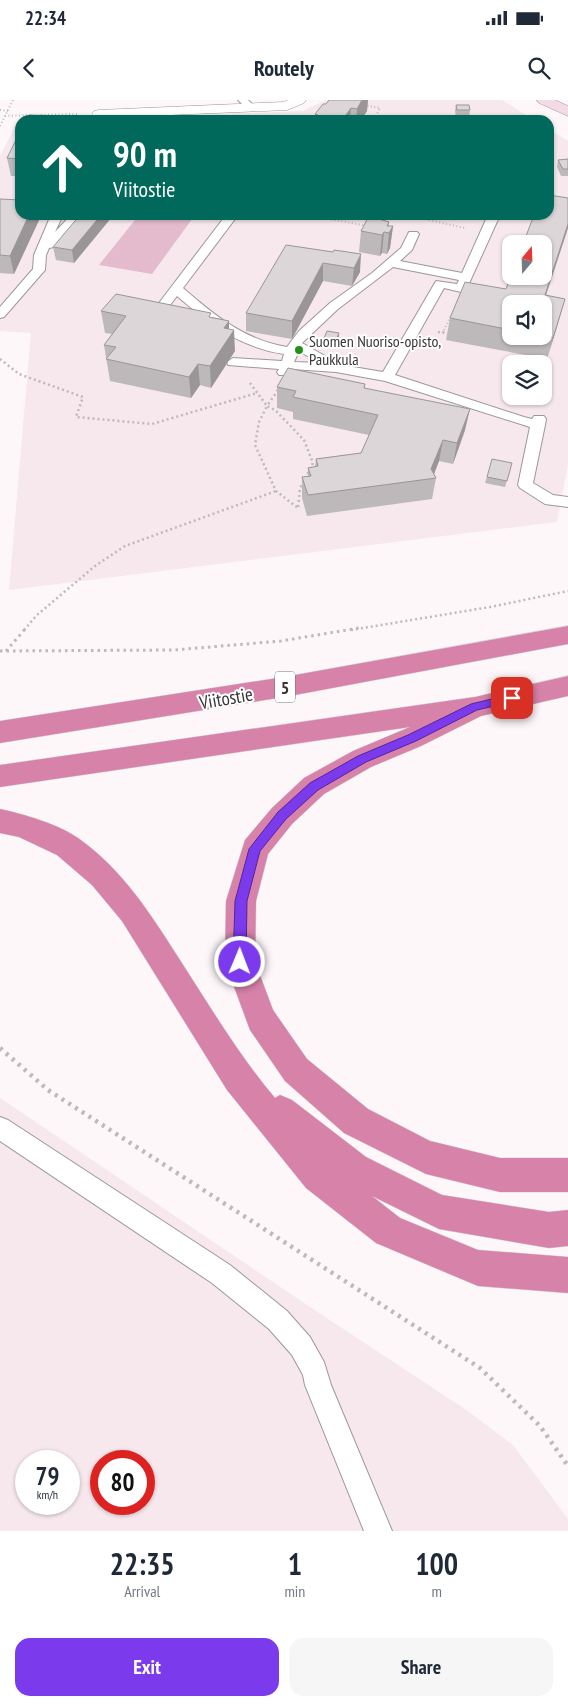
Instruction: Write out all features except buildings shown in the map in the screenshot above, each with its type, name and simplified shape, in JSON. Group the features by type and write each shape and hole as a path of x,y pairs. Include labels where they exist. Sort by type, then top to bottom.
{"highway":[{"name":"Viitostie","path":"0,732 171,707 452,658 568,635"},
{"path":"0,776 475,707 568,686"},
{"path":"475,707 412,738 362,759 314,786 282,816 255,849 241,901 240,962 261,1019 296,1070 356,1121 426,1157 500,1175 568,1175"},
{"path":"0,821 23,826 66,846 102,876 132,910 238,1079 318,1176 388,1232 478,1268 568,1275"},
{"path":"238,1079 354,1170 439,1212 549,1230 568,1228"}],"street":[{"path":"544,100 568,112"},
{"path":"119,115 246,104 293,103"},
{"path":"283,115 293,103"}],"lane":[{"path":"0,314 39,270 40,255 55,220"},
{"path":"40,255 72,220"},
{"path":"163,306 228,220"},
{"path":"387,377 440,284 461,288 492,220"},
{"path":"285,369 293,348 334,306 406,250 413,234"},
{"path":"391,263 466,278"},
{"path":"176,289 204,313 236,335 267,347 293,348 337,368"},
{"path":"265,368 267,347"},
{"path":"232,362 265,368 337,368 387,377 431,390 497,415 538,422 525,485 550,500 568,502"},
{"path":"0,1128 221,1274 278,1320 301,1346 314,1371 318,1386 378,1531"}],"path":[{"path":"0,126 13,100"},
{"path":"364,105 380,108 376,115"},
{"path":"0,110 8,111"},
{"path":"5,116 15,116"},
{"path":"335,220 413,234 426,220 486,233"},
{"path":"0,359 20,374 83,397 76,416 152,424 257,393"},
{"path":"265,368 244,373 267,406 275,410 304,440 313,463 300,488 298,508 276,490 255,445 259,422 267,406 276,394 285,369"},
{"path":"6,651 37,615 95,566 125,546 276,490"},
{"path":"0,652 174,650 281,642 490,607 568,590"},
{"path":"0,1048 48,1090 480,1368 540,1426 568,1466"}],"shaded area":[{"path":"326,100 502,100 526,115 189,115 303,111"},
{"name":"Suomen Nuoriso-opisto, Paukkula","path":"15,127 15,220 554,220 554,132 568,141 568,465 557,522 9,590 31,333 0,331 0,156"},
{"path":"135,220 191,220 152,274 99,265"},
{"path":"0,1098 465,1409 513,1445 568,1519 568,1531 0,1531"}],"place":[{"name":"Suomen Nuoriso-opisto, Paukkula","path":"299,350"}],"route":[{"path":"240,962 241,901 255,849 282,816 314,786 362,759 412,738 475,707 512,698"}]}
